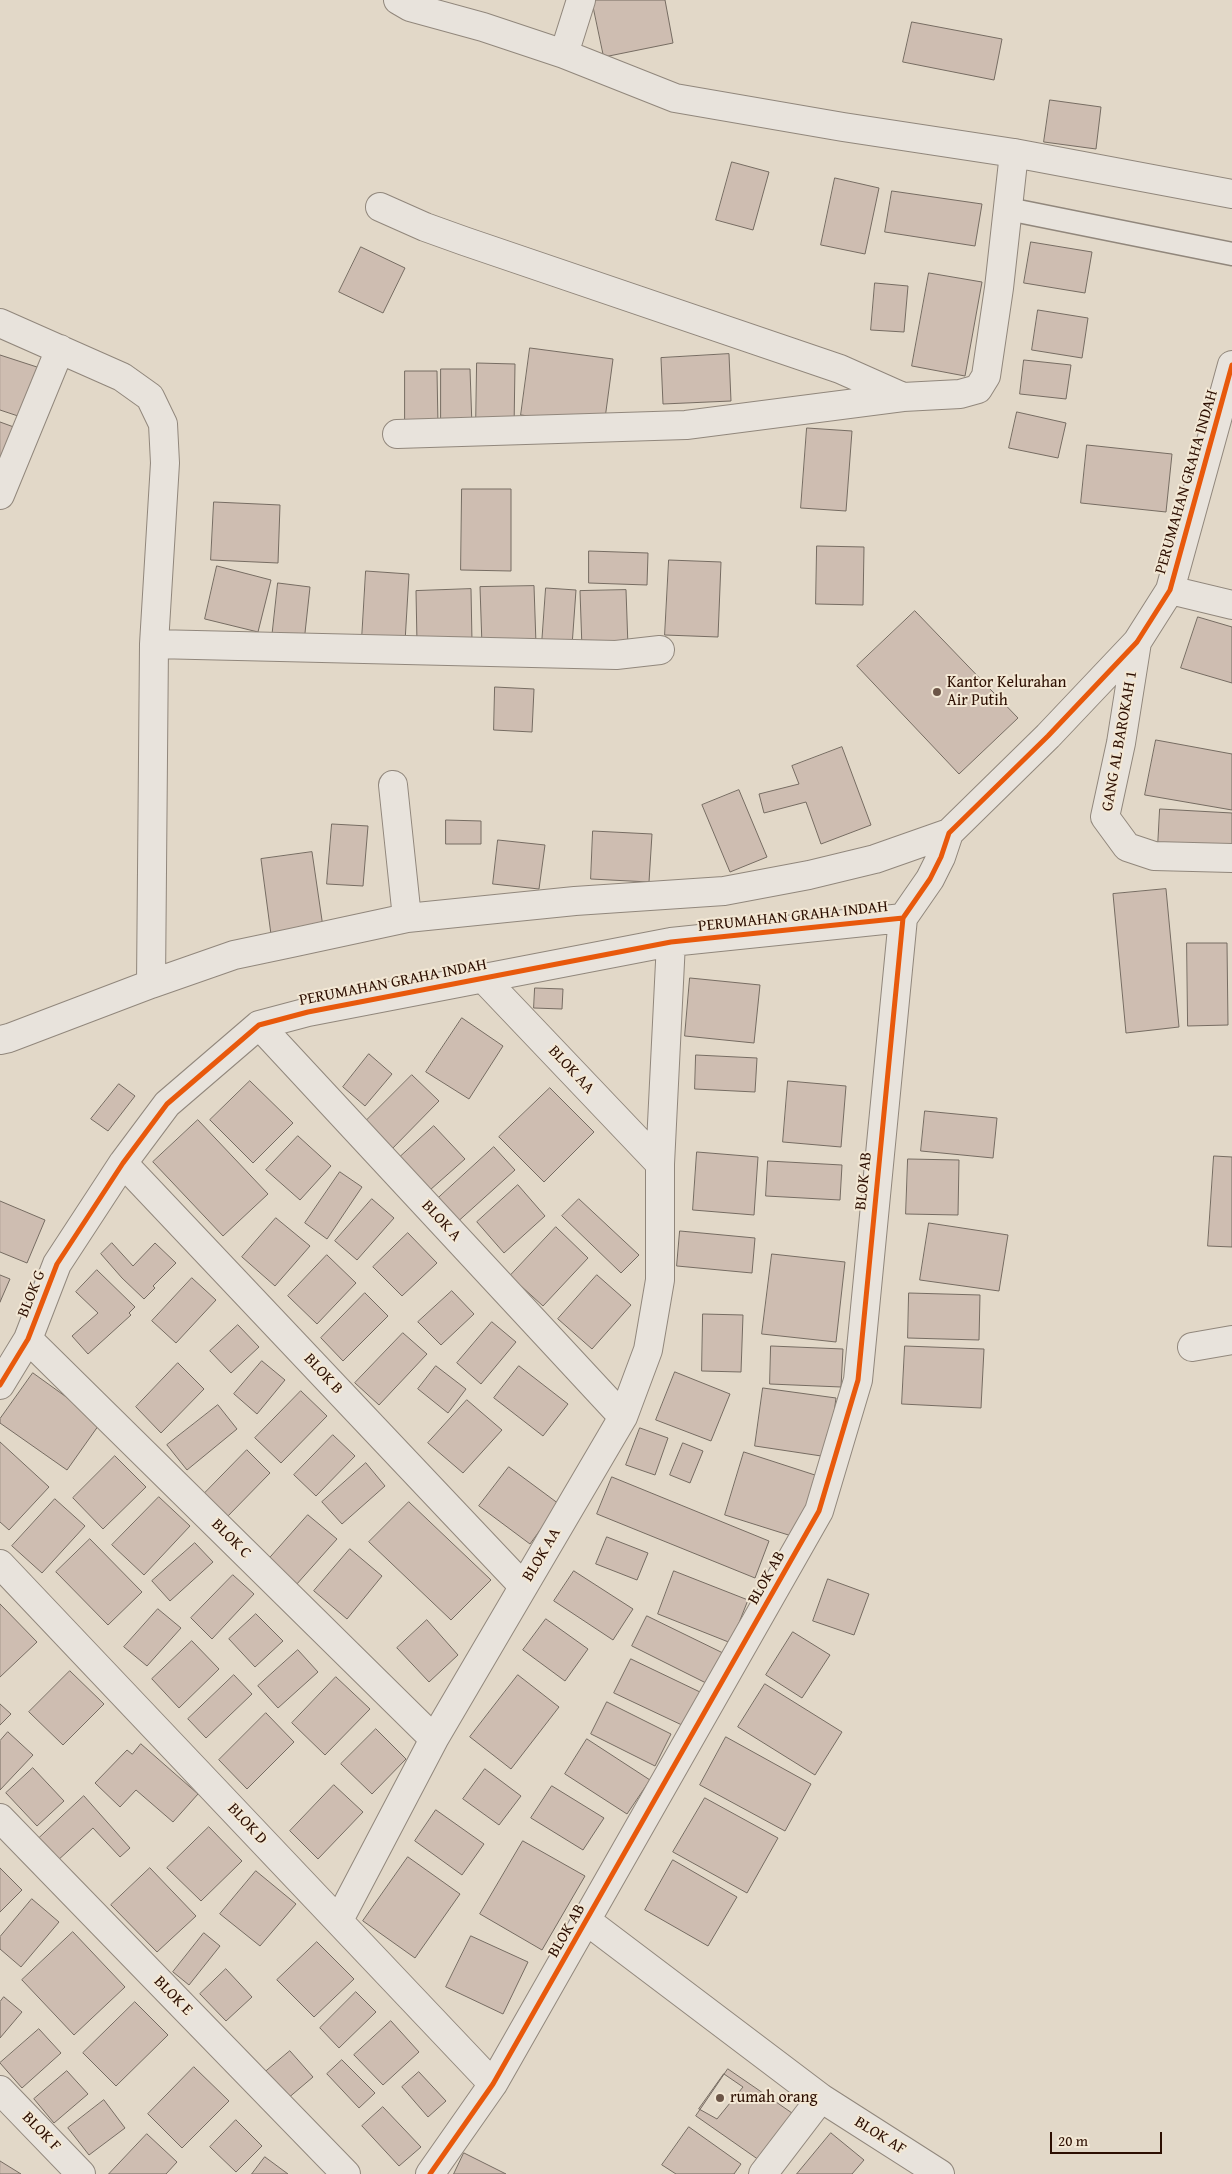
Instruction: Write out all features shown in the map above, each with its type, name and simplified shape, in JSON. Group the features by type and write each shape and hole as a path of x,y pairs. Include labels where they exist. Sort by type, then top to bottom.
{"street":[{"path":"398,0 410,7 482,27 564,54 675,98 843,127 1014,153 1232,194"},
{"path":"564,54 581,0"},
{"path":"397,434 686,425 903,397 960,394 978,389 986,376 999,288 1014,153"},
{"path":"380,207 425,227 456,238 840,369 903,397"},
{"path":"0,322 122,377 150,397 162,424 165,463 154,644 151,984"},
{"path":"0,495 60,349"},
{"name":"PERUMAHAN GRAHA INDAH","path":"123,1163 167,1104 259,1025 308,1012 671,942 902,918 930,879 941,857 949,832 1048,736 1138,642 1170,590 1228,404 1232,365"},
{"path":"1170,590 1232,605"},
{"name":"GANG AL BAROKAH 1","path":"1138,642 1121,743 1105,817 1127,847 1154,856 1232,858"},
{"path":"154,644 616,655 660,650"},
{"path":"393,785 407,918"},
{"path":"0,1040 234,955 407,918 575,901 724,891 809,875 875,859 949,832"},
{"name":"BLOK AB","path":"430,2174 493,2084 819,1511 858,1380 902,918"},
{"name":"BLOK AA","path":"338,1920 434,1739 622,1417 648,1350 660,1280 660,1164 671,942"},
{"name":"BLOK AA","path":"482,977 660,1164"},
{"name":"BLOK A","path":"259,1025 622,1417"},
{"name":"BLOK G","path":"0,1385 28,1339 57,1264 123,1163"},
{"name":"BLOK B","path":"123,1163 523,1586"},
{"name":"BLOK C","path":"28,1339 434,1739"},
{"path":"1192,1347 1232,1340"},
{"name":"BLOK D","path":"0,1564 493,2084"},
{"name":"BLOK E","path":"0,1818 346,2174"},
{"name":"BLOK AF","path":"587,1921 820,2098 940,2174"},
{"name":"BLOK F","path":"0,2090 75,2172"},
{"path":"763,2174 820,2098"}],"lane":[{"path":"1008,209 1232,254"}],"building":[{"path":"592,0 665,0 673,43 604,57"},
{"path":"912,22 1002,39 994,80 903,62"},
{"path":"1050,100 1101,107 1096,149 1044,142"},
{"path":"732,162 769,172 753,230 716,220"},
{"path":"835,178 879,188 865,254 821,245"},
{"path":"892,191 982,204 975,246 885,232"},
{"path":"1031,242 1092,252 1085,293 1024,283"},
{"path":"361,247 405,268 383,313 339,292"},
{"path":"929,273 982,282 965,376 912,366"},
{"path":"875,283 908,286 904,332 871,330"},
{"path":"1038,310 1088,318 1082,358 1032,350"},
{"path":"530,348 613,359 604,426 521,415"},
{"path":"729,354 731,401 663,404 661,358"},
{"path":"0,355 40,368 24,418 0,410"},
{"path":"1024,360 1071,365 1066,399 1020,394"},
{"path":"477,363 515,364 514,429 476,428"},
{"path":"441,369 470,369 472,427 441,427"},
{"path":"405,371 437,371 438,426 405,426"},
{"path":"1017,412 1066,423 1058,458 1009,448"},
{"path":"0,422 22,430 0,485"},
{"path":"807,428 852,431 846,511 801,508"},
{"path":"1087,445 1172,454 1166,512 1081,503"},
{"path":"462,489 511,489 511,571 461,570"},
{"path":"214,502 280,505 278,563 211,560"},
{"path":"817,546 864,547 863,605 816,604"},
{"path":"589,551 648,553 647,585 589,583"},
{"path":"669,560 721,562 718,637 665,635"},
{"path":"217,566 271,580 258,632 205,619"},
{"path":"366,571 409,574 405,642 362,639"},
{"path":"278,583 310,587 304,642 272,638"},
{"path":"534,586 536,644 482,646 480,587"},
{"path":"546,588 576,590 572,646 542,644"},
{"path":"471,589 472,642 417,643 416,591"},
{"path":"626,590 628,647 582,649 580,591"},
{"name":"Kantor Kelurahan Air Putih","path":"915,611 1018,718 959,774 857,666"},
{"path":"1198,617 1232,627 1232,683 1181,668"},
{"path":"495,687 534,689 532,732 494,730"},
{"path":"1156,740 1232,754 1232,810 1145,795"},
{"path":"842,747 871,825 821,844 806,802 764,813 759,794 799,784 792,766"},
{"path":"739,790 767,857 730,872 702,805"},
{"path":"1160,809 1232,813 1232,852 1158,847"},
{"path":"446,820 481,821 481,844 446,844"},
{"path":"332,824 368,826 363,886 327,884"},
{"path":"593,831 652,834 649,882 591,879"},
{"path":"498,840 545,845 539,889 493,884"},
{"path":"312,852 324,934 272,942 261,859"},
{"path":"1166,889 1179,1027 1126,1033 1113,894"},
{"path":"1187,943 1227,943 1228,1025 1188,1026"},
{"path":"690,978 760,985 754,1043 685,1036"},
{"path":"535,988 563,989 562,1009 534,1008"},
{"path":"462,1018 503,1046 469,1099 426,1072"},
{"path":"369,1054 392,1074 365,1106 343,1087"},
{"path":"696,1055 757,1058 755,1092 695,1089"},
{"path":"412,1075 439,1101 388,1153 361,1126"},
{"path":"250,1081 293,1123 253,1163 210,1120"},
{"path":"788,1081 846,1086 841,1147 783,1142"},
{"path":"119,1084 135,1096 108,1131 91,1119"},
{"path":"550,1088 594,1132 544,1182 499,1137"},
{"path":"925,1111 997,1118 993,1158 921,1151"},
{"path":"198,1120 268,1194 223,1236 153,1162"},
{"path":"434,1126 465,1159 430,1190 400,1157"},
{"path":"298,1136 331,1166 300,1200 266,1170"},
{"path":"494,1147 515,1170 454,1225 434,1202"},
{"path":"697,1152 758,1157 754,1215 693,1210"},
{"path":"1214,1156 1232,1157 1232,1247 1208,1246"},
{"path":"908,1159 959,1160 958,1215 906,1214"},
{"path":"768,1161 842,1165 840,1200 766,1196"},
{"path":"340,1172 362,1187 327,1239 305,1223"},
{"path":"518,1185 545,1216 504,1253 477,1222"},
{"path":"372,1199 394,1218 357,1260 335,1241"},
{"path":"579,1199 639,1255 621,1273 562,1216"},
{"path":"0,1201 45,1220 27,1263 0,1252"},
{"path":"276,1218 310,1246 275,1286 242,1257"},
{"path":"929,1223 1008,1235 999,1291 920,1280"},
{"path":"556,1227 588,1258 543,1306 510,1276"},
{"path":"680,1231 755,1238 752,1273 677,1266"},
{"path":"408,1233 437,1263 402,1296 373,1267"},
{"path":"112,1243 133,1266 155,1243 176,1263 153,1286 155,1288 144,1299 101,1254"},
{"path":"772,1254 845,1262 836,1342 762,1334"},
{"path":"327,1255 356,1283 317,1324 288,1296"},
{"path":"97,1270 135,1307 129,1313 131,1315 88,1354 72,1336 98,1313 76,1292"},
{"path":"0,1275 10,1279 0,1302"},
{"path":"597,1275 631,1305 592,1349 558,1319"},
{"path":"192,1278 216,1300 176,1343 152,1321"},
{"path":"452,1291 474,1314 441,1345 418,1322"},
{"path":"365,1293 388,1316 343,1361 321,1338"},
{"path":"909,1293 980,1295 979,1340 908,1338"},
{"path":"703,1314 743,1315 741,1372 702,1371"},
{"path":"492,1322 516,1342 481,1384 457,1363"},
{"path":"238,1325 259,1347 231,1373 210,1351"},
{"path":"403,1333 427,1354 379,1405 355,1383"},
{"path":"771,1346 843,1349 841,1387 770,1384"},
{"path":"905,1346 984,1349 981,1408 902,1404"},
{"path":"262,1361 285,1380 257,1414 234,1394"},
{"path":"178,1363 204,1389 161,1433 136,1407"},
{"path":"436,1366 466,1389 448,1413 418,1389"},
{"path":"519,1366 568,1404 543,1436 494,1398"},
{"path":"675,1372 730,1394 711,1441 656,1420"},
{"path":"33,1373 101,1422 67,1470 0,1423 0,1419"},
{"path":"763,1388 836,1398 828,1457 755,1446"},
{"path":"301,1391 327,1416 281,1463 255,1438"},
{"path":"467,1400 502,1430 463,1473 428,1443"},
{"path":"218,1405 237,1429 187,1470 167,1445"},
{"path":"640,1428 668,1438 655,1475 626,1465"},
{"path":"333,1435 355,1456 316,1496 294,1475"},
{"path":"0,1442 49,1487 9,1530 0,1522"},
{"path":"683,1443 703,1451 690,1483 670,1475"},
{"path":"247,1450 270,1473 227,1517 203,1495"},
{"path":"744,1452 818,1476 798,1538 725,1515"},
{"path":"115,1456 146,1487 103,1529 73,1498"},
{"path":"366,1463 385,1486 342,1524 322,1502"},
{"path":"509,1467 559,1504 530,1544 479,1506"},
{"path":"612,1477 769,1541 755,1578 597,1514"},
{"path":"159,1497 190,1526 144,1575 112,1545"},
{"path":"55,1499 85,1526 42,1573 12,1546"},
{"path":"409,1502 491,1580 451,1620 369,1542"},
{"path":"308,1515 337,1539 296,1585 268,1560"},
{"path":"607,1537 648,1553 637,1580 596,1564"},
{"path":"90,1539 142,1592 108,1625 56,1572"},
{"path":"195,1543 213,1562 170,1601 152,1581"},
{"path":"350,1549 382,1576 347,1619 314,1591"},
{"path":"574,1571 633,1609 613,1640 554,1601"},
{"path":"674,1571 748,1600 731,1643 658,1614"},
{"path":"233,1575 254,1594 212,1639 191,1618"},
{"path":"828,1579 869,1594 854,1635 813,1621"},
{"path":"0,1604 37,1642 0,1677"},
{"path":"158,1609 181,1628 147,1666 124,1647"},
{"path":"256,1614 283,1641 255,1667 229,1639"},
{"path":"647,1616 725,1654 710,1685 632,1646"},
{"path":"546,1619 588,1649 565,1681 523,1650"},
{"path":"427,1620 458,1655 429,1682 397,1648"},
{"path":"793,1632 830,1655 802,1698 766,1675"},
{"path":"192,1641 219,1669 179,1708 152,1679"},
{"path":"298,1650 318,1672 278,1708 258,1686"},
{"path":"631,1659 700,1692 684,1726 614,1693"},
{"path":"70,1671 104,1704 63,1745 29,1712"},
{"path":"234,1675 252,1694 206,1738 188,1719"},
{"path":"518,1675 559,1707 511,1769 470,1737"},
{"path":"336,1677 370,1709 325,1755 292,1723"},
{"path":"765,1684 842,1732 815,1775 738,1727"},
{"path":"607,1702 671,1734 655,1766 591,1734"},
{"path":"0,1704 11,1714 0,1725"},
{"path":"266,1713 294,1742 247,1789 219,1760"},
{"path":"376,1729 406,1759 372,1794 341,1764"},
{"path":"8,1732 33,1755 0,1790 0,1741"},
{"path":"726,1737 811,1784 785,1831 700,1785"},
{"path":"587,1739 650,1780 627,1814 565,1774"},
{"path":"141,1744 198,1794 173,1822 136,1790 120,1807 95,1783 127,1750 132,1754"},
{"path":"33,1768 64,1801 37,1826 6,1793"},
{"path":"485,1769 521,1796 499,1825 463,1799"},
{"path":"334,1785 363,1812 318,1859 290,1831"},
{"path":"552,1786 604,1818 583,1850 531,1818"},
{"path":"84,1796 130,1848 120,1857 93,1828 56,1862 36,1841"},
{"path":"705,1798 778,1838 747,1893 673,1852"},
{"path":"436,1810 484,1844 462,1875 415,1841"},
{"path":"209,1827 242,1861 201,1901 167,1868"},
{"path":"523,1841 585,1876 542,1950 480,1914"},
{"path":"408,1857 460,1894 415,1958 363,1921"},
{"path":"673,1860 737,1897 708,1946 645,1910"},
{"path":"0,1868 22,1890 0,1912"},
{"path":"150,1868 196,1916 157,1952 111,1905"},
{"path":"256,1871 296,1904 260,1946 220,1914"},
{"path":"32,1899 59,1922 21,1967 0,1949 0,1937"},
{"path":"73,1932 125,1987 74,2035 22,1980"},
{"path":"204,1933 220,1946 189,1985 173,1972"},
{"path":"471,1936 528,1962 503,2014 446,1987"},
{"path":"317,1942 354,1979 314,2017 277,1980"},
{"path":"226,1969 252,1997 226,2021 200,1994"},
{"path":"356,1992 376,2012 339,2048 320,2028"},
{"path":"4,1997 22,2012 0,2038 0,2002"},
{"path":"135,2002 168,2035 116,2086 83,2053"},
{"path":"391,2021 419,2052 383,2085 354,2055"},
{"path":"39,2029 61,2053 22,2088 0,2063"},
{"path":"290,2051 313,2077 280,2105 257,2079"},
{"path":"342,2060 375,2093 359,2108 327,2074"},
{"path":"194,2067 229,2101 182,2148 148,2114"},
{"path":"728,2069 792,2113 759,2160 696,2116"},
{"path":"67,2071 88,2094 54,2123 34,2099"},
{"path":"419,2072 446,2101 428,2117 402,2087"},
{"name":"rumah orang","path":"724,2074 743,2087 717,2119 699,2109"},
{"path":"104,2100 125,2128 89,2155 68,2128"},
{"path":"383,2107 421,2147 399,2166 362,2126"},
{"path":"236,2120 262,2146 236,2172 210,2147"},
{"path":"689,2127 741,2164 734,2174 676,2174 662,2165"},
{"path":"831,2133 864,2160 852,2174 797,2174"},
{"path":"147,2134 177,2162 166,2174 109,2174"},
{"path":"464,2153 506,2174 454,2174"},
{"path":"265,2157 288,2174 252,2174"},
{"path":"0,2161 21,2174 0,2174"}],"cycle path":[{"path":"0,1385 28,1339 57,1264 123,1163 167,1104 259,1025 308,1012 671,942 903,918 930,879 941,857 949,833 1048,736 1137,642 1170,590 1232,365"},
{"path":"430,2174 493,2084 819,1511 858,1380 903,918"}],"place":[{"name":"Kantor Kelurahan Air Putih","path":"937,692"},
{"name":"rumah orang","path":"720,2098"}]}
